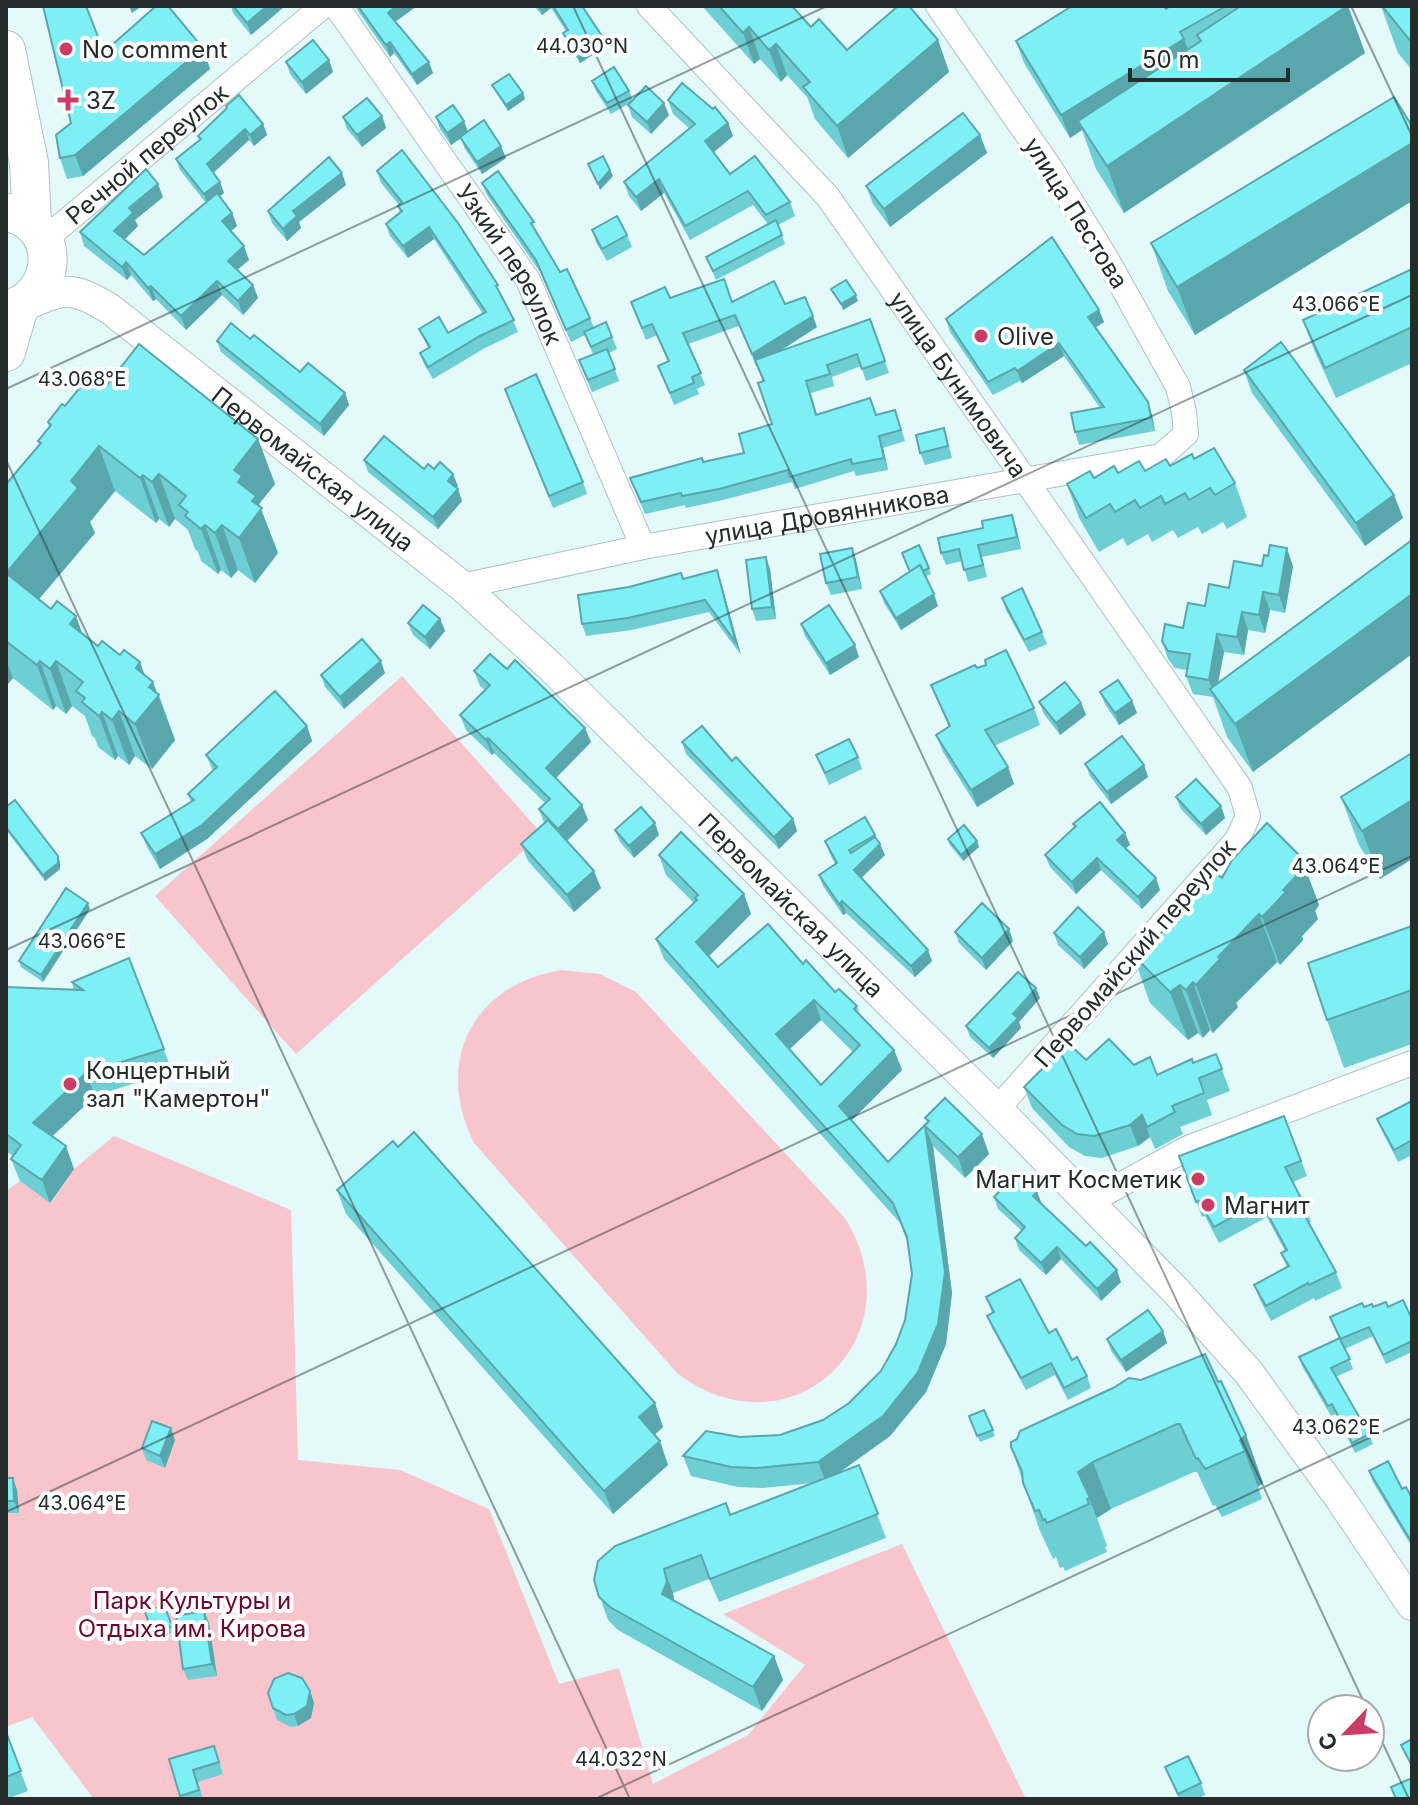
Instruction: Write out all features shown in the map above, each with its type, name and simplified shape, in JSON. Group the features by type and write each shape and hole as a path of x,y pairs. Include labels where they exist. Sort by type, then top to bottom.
{"main road":[{"path":"6,50 29,163 27,225 49,259 46,279 35,296 12,309 6,352"}],"street":[{"name":"Речной переулок","path":"27,225 323,6"},
{"name":"Узкий переулок","path":"336,6 528,280 643,547"},
{"name":"улица Бунимовича","path":"649,6 828,197 1240,788"},
{"name":"улица Пестова","path":"938,6 1051,169 1105,256 1178,387 1186,434"},
{"name":"Первомайская улица","path":"27,225 70,266 83,293 138,329 462,586 551,667 997,1109 1176,1291 1249,1373 1412,1605"},
{"path":"12,309 59,291 83,293"},
{"name":"улица Дровянникова","path":"462,586 643,547 1161,456 1186,434"},
{"name":"Первомайский переулок","path":"997,1109 1237,840 1248,816 1240,788"},
{"path":"1089,1202 1188,1148 1412,1063"}],"green space":[{"path":"402,676 542,834 296,1054 155,896"},
{"path":"561,970 600,974 636,992 845,1218 864,1263 866,1305 854,1343 831,1373 799,1394 761,1402 720,1396 677,1373 474,1143 463,1113 458,1084 460,1057 469,1032 483,1010 504,992 530,978"},
{"name":"Парк Культуры и Отдыха им. Кирова","path":"114,1136 291,1210 298,1460 400,1470 489,1509 559,1684 619,1668 653,1784 748,1735 805,1665 723,1614 902,1544 1026,1799 94,1799 32,1717 6,1727 6,1191 20,1181 51,1203 74,1169"}],"building":[{"path":"43,6 86,6 104,52 156,6 168,6 203,48 75,155 60,158 56,135 71,123"},
{"path":"233,6 267,6 247,23"},
{"path":"358,6 397,6 388,13 429,62 412,74 390,42 386,45"},
{"path":"553,6 582,6 602,36 576,53 563,33 568,30"},
{"path":"719,6 792,6 811,27 819,19 847,50 898,6 909,6 938,40 837,126 803,87 810,82 776,44 769,50 749,27 743,33"},
{"path":"1072,6 1164,6 1166,9 1170,6 1226,6 1180,32 1184,39 1061,115 1016,41"},
{"path":"1241,6 1347,6 1107,166 1078,121 1201,41 1197,35"},
{"path":"1382,6 1412,6 1412,43"},
{"path":"313,40 329,60 302,82 286,62"},
{"path":"614,67 629,91 607,103 592,81"},
{"path":"509,74 523,93 506,105 492,85"},
{"path":"682,83 713,109 715,107 728,123 705,141 730,174 755,156 790,202 766,215 748,191 685,226 659,179 636,197 624,182 695,124 668,100"},
{"path":"646,86 664,103 647,122 628,105"},
{"path":"239,95 263,124 250,135 245,129 207,164 220,182 204,194 176,159 201,139 198,136"},
{"path":"1394,97 1412,126 1412,143 1177,287 1151,243"},
{"path":"367,98 382,116 357,135 343,117"},
{"path":"453,105 464,121 447,133 436,117"},
{"path":"963,113 980,135 884,209 866,186"},
{"path":"484,120 501,146 477,162 460,137"},
{"path":"402,150 458,223 498,285 514,320 428,367 420,353 430,347 419,329 439,317 448,333 486,312 429,227 403,246 386,224 402,211 398,206 402,202 377,171"},
{"path":"603,156 610,170 598,184 588,164"},
{"path":"329,157 342,173 293,211 297,216 283,229 268,211"},
{"path":"146,169 158,184 129,208 133,213 114,231 144,255 217,193 232,213 222,221 244,246 228,261 253,285 238,301 217,281 181,316 151,286 148,288 126,262 122,267 80,232"},
{"path":"498,171 534,222 531,223 560,272 567,269 590,318 566,330 536,260 482,183"},
{"path":"617,216 627,235 602,249 592,230"},
{"path":"776,220 782,235 713,271 706,257"},
{"path":"1052,237 1099,310 1088,317 1148,402 1151,418 1075,432 1071,413 1104,407 1059,343 1017,371 1015,368 988,382 946,319"},
{"path":"1412,269 1412,327 1325,368 1303,320"},
{"path":"724,279 732,302 774,281 785,304 805,297 813,316 752,354 735,315 683,333 701,373 692,377 694,383 670,393 658,366 669,361 652,324 642,328 631,302 665,287 670,298"},
{"path":"846,280 856,295 841,304 831,289"},
{"path":"870,319 885,361 862,369 857,354 827,365 830,374 806,381 816,415 870,398 876,415 895,410 901,430 879,436 884,458 852,464 851,459 790,477 788,470 719,489 641,502 630,478 702,458 703,462 744,453 739,434 772,424 758,383 764,381 755,360"},
{"path":"606,322 612,337 591,347 584,332"},
{"path":"231,323 250,339 254,335 300,372 308,363 345,393 320,424 217,341"},
{"path":"1281,342 1394,495 1356,523 1244,370"},
{"path":"139,344 258,439 234,470 242,476 238,482 256,496 252,501 262,508 239,538 222,525 215,533 205,525 201,529 185,516 188,512 179,505 186,496 159,474 152,482 143,475 140,478 99,446 71,481 78,488 6,573 7,483 41,443 38,441 51,425 48,422 62,404 65,406 95,375 107,385"},
{"path":"607,349 615,369 588,380 579,360"},
{"path":"536,374 583,482 549,496 505,389"},
{"path":"944,428 948,446 920,453 916,435"},
{"path":"384,436 424,469 428,464 434,469 440,462 453,474 448,481 458,489 433,517 364,460"},
{"path":"1214,448 1235,483 1215,495 1210,488 1189,500 1185,493 1165,504 1161,496 1140,508 1135,500 1115,512 1110,504 1086,518 1067,484 1090,471 1094,478 1114,466 1118,473 1139,461 1145,471 1166,459 1170,466 1192,454 1194,459"},
{"path":"1012,515 1017,537 978,545 983,565 964,570 959,549 941,553 938,538 983,528 982,521"},
{"path":"1412,540 1412,594 1235,724 1210,689"},
{"path":"919,545 929,568 923,571 920,565 910,572 902,553"},
{"path":"1270,545 1287,548 1279,595 1263,592 1259,615 1242,612 1237,637 1217,634 1209,680 1186,676 1190,654 1168,651 1162,641 1165,624 1183,628 1188,603 1205,606 1209,584 1229,588 1234,561 1262,566"},
{"path":"852,548 858,577 826,583 820,554"},
{"path":"766,557 772,607 752,609 746,560"},
{"path":"920,565 934,594 896,618 880,591"},
{"path":"717,570 736,643 705,600 628,618 582,624 578,595 629,587 681,573 683,579"},
{"path":"6,573 51,609 57,601 76,616 70,624 98,646 102,641 120,655 124,650 140,662 136,668 153,682 149,687 159,695 135,724 119,711 112,720 102,712 99,716 82,702 85,698 76,691 83,682 56,661 50,669 40,661 37,665 6,641"},
{"path":"1022,588 1042,632 1024,640 1002,598"},
{"path":"423,605 440,619 425,637 408,623"},
{"path":"829,605 855,645 826,663 801,624"},
{"path":"362,639 381,661 340,697 321,675"},
{"path":"1006,650 1034,708 985,730 1008,767 971,790 936,735 950,726 931,685 975,665 977,668 986,665 985,660"},
{"path":"490,654 507,669 515,660 585,728 546,768 582,805 558,829 539,809 550,799 460,715 490,685 474,671"},
{"path":"1118,680 1132,701 1115,713 1100,692"},
{"path":"1065,682 1081,703 1056,723 1039,702"},
{"path":"275,691 307,726 202,825 155,854 141,833 194,800 188,794 217,767 206,755"},
{"path":"702,726 732,761 736,757 793,819 774,837 682,742"},
{"path":"1122,736 1144,765 1107,792 1085,764"},
{"path":"849,739 858,757 825,773 816,755"},
{"path":"1412,753 1412,800 1362,831 1341,797"},
{"path":"1196,779 1221,806 1201,824 1176,797"},
{"path":"15,800 58,856 58,863 43,875 6,827 6,807"},
{"path":"1100,802 1125,833 1117,840 1156,878 1138,897 1097,858 1072,882 1045,855 1076,826 1073,824"},
{"path":"641,807 655,823 629,846 615,830"},
{"path":"865,817 875,835 849,850 851,853 875,837 880,844 854,870 928,950 911,966 842,901 839,904 819,875 837,863 825,841"},
{"path":"548,820 594,871 567,895 521,844"},
{"path":"1267,823 1301,857 1295,866 1300,872 1283,890 1286,892 1262,917 1259,914 1196,985 1193,982 1186,990 1180,985 1170,992 1133,955 1150,938 1153,941 1216,873 1222,878 1232,860"},
{"path":"964,825 977,841 961,855 948,839"},
{"path":"681,832 744,894 696,942 718,967 768,924 803,964 806,960 835,992 839,989 857,1006 854,1009 894,1050 839,1106 888,1162 929,1121 925,1118 945,1098 982,1134 958,1157 925,1126 945,1272 938,1324 918,1372 883,1416 818,1462 756,1468 731,1467 683,1456 706,1431 740,1437 780,1435 823,1420 849,1403 881,1371 905,1320 912,1274 907,1237 893,1203 656,939 697,900 698,895 659,855","holes":["814,1000 860,1045 821,1085 776,1034"]},
{"path":"66,888 88,903 41,975 19,961"},
{"path":"982,903 1009,929 982,958 955,932"},
{"path":"1078,907 1104,932 1080,957 1054,933"},
{"path":"1412,926 1412,990 1327,1020 1308,963"},
{"name":"Концертный зал \"Камертон\"","path":"129,958 164,1049 86,1073 33,1123 66,1146 42,1180 11,1159 21,1145 6,1134 6,987 83,990 72,982"},
{"path":"1018,972 1036,988 1013,1014 1018,1018 989,1048 966,1026"},
{"path":"1109,1039 1134,1065 1150,1057 1157,1075 1192,1059 1193,1063 1216,1054 1222,1069 1199,1078 1204,1093 1172,1106 1175,1112 1147,1127 1142,1115 1130,1125 1094,1136 1077,1134 1062,1125 1024,1087 1068,1043 1086,1060"},
{"path":"1412,1101 1412,1140 1394,1150 1377,1119"},
{"path":"1284,1116 1301,1161 1285,1167 1305,1206 1301,1209 1336,1272 1266,1306 1254,1285 1289,1266 1281,1253 1287,1250 1261,1202 1214,1227 1199,1201 1196,1202 1179,1156"},
{"path":"414,1132 655,1403 639,1417 660,1441 604,1491 337,1190 393,1141 398,1147"},
{"path":"1017,1173 1037,1192 1033,1196 1086,1246 1090,1242 1117,1270 1097,1289 1057,1247 1041,1263 1015,1238 1025,1227 994,1197"},
{"path":"1020,1279 1049,1333 1056,1329 1072,1360 1077,1357 1087,1376 1064,1388 1051,1363 1021,1378 987,1316 994,1312 986,1297"},
{"path":"1403,1300 1412,1319 1412,1341 1383,1355 1369,1327 1340,1339 1350,1359 1331,1368 1369,1434 1352,1443 1332,1404 1328,1406 1299,1357 1340,1338 1330,1317 1362,1303 1364,1307 1372,1304 1373,1307 1386,1302 1388,1307"},
{"path":"1148,1310 1163,1331 1121,1360 1107,1339"},
{"path":"1205,1354 1246,1435 1240,1440 1245,1451 1205,1469 1196,1459 1180,1424 1177,1424 1093,1462 1078,1472 1090,1498 1087,1499 1089,1504 1047,1523 1043,1520 1039,1510 1035,1511 1011,1447 1011,1442 1017,1439 1020,1431 1129,1378 1141,1380"},
{"path":"984,1410 993,1430 977,1436 969,1416"},
{"path":"152,1421 171,1428 160,1456 142,1448"},
{"path":"1388,1461 1402,1489 1406,1487 1412,1498 1412,1543 1369,1471"},
{"path":"859,1465 878,1514 710,1579 701,1555 664,1569 667,1582 662,1594 774,1656 753,1687 610,1607 599,1597 594,1580 598,1561 615,1546 726,1503 730,1515"},
{"path":"6,1478 13,1478 14,1501 6,1501"},
{"path":"164,1605 172,1626 153,1633 145,1612"},
{"path":"204,1611 212,1664 183,1669 176,1616"},
{"path":"288,1673 302,1678 310,1691 307,1706 286,1715 273,1708 268,1693 274,1679"},
{"path":"6,1732 21,1771 6,1777"},
{"path":"1412,1739 1412,1766 1401,1745"},
{"path":"214,1746 219,1762 193,1770 199,1790 180,1796 169,1759"},
{"path":"1188,1756 1201,1783 1178,1794 1165,1767"},
{"path":"1412,1778 1412,1799 1396,1799 1391,1787"}],"place":[{"name":"No comment","path":"66,49"},
{"name":"3Z","path":"68,100"},
{"name":"Olive","path":"981,336"},
{"name":"Концертный зал \"Камертон\"","path":"70,1084"},
{"name":"Магнит Косметик","path":"1198,1179"},
{"name":"Магнит","path":"1208,1205"}]}
